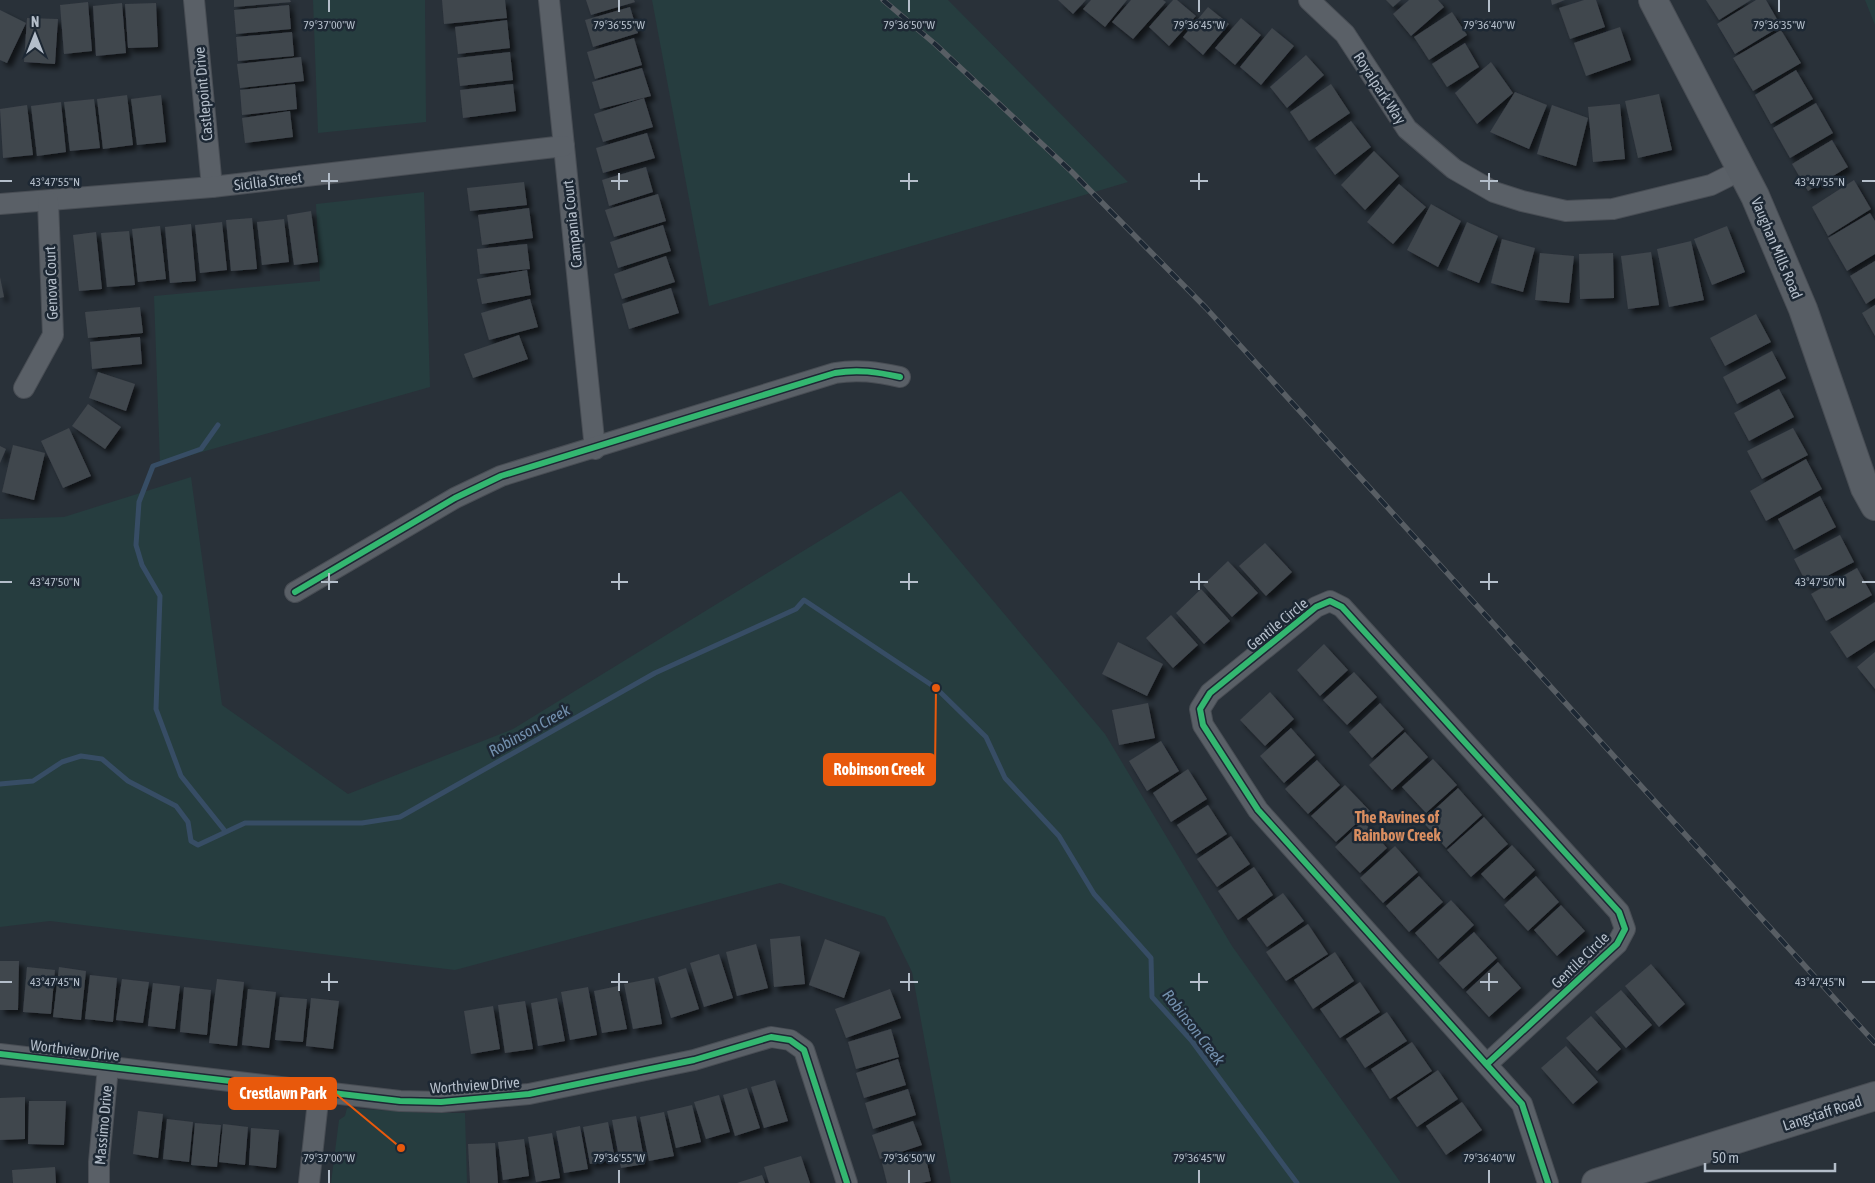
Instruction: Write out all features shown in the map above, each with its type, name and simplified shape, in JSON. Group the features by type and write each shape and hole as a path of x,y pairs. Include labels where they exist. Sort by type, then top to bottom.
{"street":[{"name":"Castlepoint Drive","path":"194,0 212,187"},
{"name":"Campania Court","path":"549,0 595,449"},
{"name":"Royalpark Way","path":"1309,0 1345,34 1407,129 1454,169 1494,192 1566,212 1613,210 1711,185 1741,170"},
{"name":"Vaughan Mills Road","path":"1653,0 1754,196 1803,309 1865,488 1875,506"},
{"name":"Sicilia Street","path":"0,204 212,187 564,146"},
{"name":"Genova Court","path":"24,388 53,335 48,201"},
{"path":"295,592 455,498 501,476 595,449 835,373 854,370 900,376"},
{"name":"Gentile Circle","path":"1487,1064 1617,944 1625,930 1619,912 1342,607 1330,601 1316,607 1210,693 1200,709 1203,725 1258,810 1522,1104 1548,1183"},
{"name":"Worthview Drive","path":"0,1054 400,1101 479,1100 529,1094 634,1074 694,1060 771,1037 790,1040 804,1050 847,1183"},
{"name":"Massimo Drive","path":"99,1183 98,1162 108,1067"},
{"path":"309,1183 319,1092"},
{"name":"Langstaff Road","path":"1596,1183 1875,1096"}],"green space":[{"path":"313,0 425,0 426,122 318,133"},
{"path":"652,0 948,0 1128,182 709,306"},
{"path":"1865,0 1875,0 1875,25"},
{"path":"424,192 430,387 160,464 154,296 320,281 316,204"},
{"path":"191,477 222,705 348,794 513,729 901,491 1105,734 1232,946 1401,1183 951,1183 912,972 885,917 780,883 455,970 50,921 0,927 0,519 64,517"},
{"path":"347,1108 426,1113 465,1113 467,1183 331,1183 339,1120 345,1116"}],"building":[{"path":"234,0 290,0 291,2 234,7"},
{"path":"442,0 505,0 507,18 444,24"},
{"path":"586,0 634,0 635,2 591,15"},
{"path":"1058,0 1086,0 1073,14"},
{"path":"1091,0 1127,0 1105,27 1083,9"},
{"path":"1131,0 1163,0 1166,2 1133,39 1112,22"},
{"path":"1173,0 1177,0 1196,16 1169,46 1149,27"},
{"path":"1386,0 1401,0 1393,7"},
{"path":"1409,0 1438,0 1444,7 1411,36 1393,14"},
{"path":"1551,0 1565,0 1552,5"},
{"path":"1584,0 1596,0 1605,27 1570,39 1559,8"},
{"path":"1706,0 1751,0 1719,20"},
{"path":"1756,0 1766,0 1781,26 1735,54 1717,24"},
{"path":"88,2 92,51 64,54 60,5"},
{"path":"122,3 126,53 96,56 93,6"},
{"path":"156,3 158,47 128,48 125,4"},
{"path":"289,5 291,29 236,34 234,10"},
{"path":"630,7 638,33 593,47 585,20"},
{"path":"1208,7 1229,24 1203,55 1183,37"},
{"path":"0,10 26,23 7,63 0,60"},
{"path":"1452,12 1467,35 1429,60 1414,37"},
{"path":"27,18 58,19 55,64 24,62"},
{"path":"1241,18 1261,35 1235,65 1215,48"},
{"path":"507,20 510,48 458,54 455,27"},
{"path":"1620,27 1631,60 1586,76 1574,43"},
{"path":"1272,28 1294,46 1261,85 1240,67"},
{"path":"1781,30 1801,63 1753,91 1733,58"},
{"path":"292,32 294,56 238,61 236,37"},
{"path":"634,38 642,65 595,79 587,52"},
{"path":"1465,43 1479,67 1447,87 1432,64"},
{"path":"510,52 513,80 460,86 457,58"},
{"path":"1306,55 1324,75 1287,108 1270,87"},
{"path":"301,57 304,81 240,88 237,64"},
{"path":"1491,62 1513,93 1477,124 1455,93"},
{"path":"642,68 651,96 600,109 592,82"},
{"path":"1796,70 1813,99 1771,124 1755,95"},
{"path":"295,84 297,109 242,115 240,90"},
{"path":"513,84 516,111 463,118 460,90"},
{"path":"1331,84 1350,113 1309,141 1290,112"},
{"path":"1515,92 1547,105 1529,149 1490,132"},
{"path":"1659,94 1672,150 1638,158 1625,101"},
{"path":"127,95 133,145 103,149 97,99"},
{"path":"161,95 166,142 137,145 131,99"},
{"path":"644,98 653,127 603,142 594,114"},
{"path":"94,99 100,148 70,151 64,102"},
{"path":"61,102 66,152 37,156 31,106"},
{"path":"1816,103 1833,133 1790,158 1773,128"},
{"path":"1620,104 1625,159 1593,162 1588,107"},
{"path":"27,105 33,155 3,158 0,109"},
{"path":"1552,105 1588,118 1576,166 1537,154"},
{"path":"290,111 293,137 245,143 242,118"},
{"path":"1351,121 1371,147 1335,175 1315,148"},
{"path":"647,133 655,158 603,173 596,148"},
{"path":"1832,140 1848,167 1808,191 1792,164"},
{"path":"1374,151 1399,176 1365,210 1341,185"},
{"path":"646,167 653,192 609,206 602,180"},
{"path":"1854,180 1871,209 1828,236 1812,207"},
{"path":"524,182 527,205 470,211 467,188"},
{"path":"1399,184 1426,207 1393,244 1367,222"},
{"path":"658,194 666,221 614,237 605,210"},
{"path":"1431,204 1461,221 1438,267 1407,250"},
{"path":"529,208 533,238 482,245 478,215"},
{"path":"311,211 318,262 294,265 287,215"},
{"path":"1870,213 1875,221 1875,254 1847,271 1828,238"},
{"path":"252,218 257,269 231,271 226,220"},
{"path":"284,219 289,262 262,265 257,222"},
{"path":"222,222 227,270 200,273 195,225"},
{"path":"1467,222 1498,236 1479,283 1447,270"},
{"path":"191,224 196,281 170,283 165,227"},
{"path":"663,225 671,251 618,268 610,242"},
{"path":"160,226 166,279 138,282 132,229"},
{"path":"1727,226 1745,272 1712,285 1694,239"},
{"path":"129,231 135,285 107,287 101,233"},
{"path":"96,232 102,289 79,291 73,235"},
{"path":"1502,239 1535,248 1523,292 1491,283"},
{"path":"1691,241 1704,300 1669,307 1657,249"},
{"path":"527,244 530,269 480,274 477,249"},
{"path":"1651,252 1659,305 1628,309 1621,256"},
{"path":"1540,253 1574,256 1569,303 1535,300"},
{"path":"1613,253 1614,298 1580,299 1579,254"},
{"path":"666,256 675,282 622,299 614,274"},
{"path":"1875,261 1875,298 1866,304 1850,276"},
{"path":"527,270 531,295 482,304 477,279"},
{"path":"0,277 4,297 0,298"},
{"path":"671,288 679,313 629,329 622,304"},
{"path":"530,299 538,327 489,340 481,313"},
{"path":"1875,305 1875,336 1862,313"},
{"path":"140,307 143,333 88,338 85,312"},
{"path":"1756,314 1771,342 1725,366 1710,338"},
{"path":"519,335 528,359 473,378 464,354"},
{"path":"140,337 142,364 92,369 90,342"},
{"path":"1772,351 1786,378 1737,404 1723,377"},
{"path":"98,372 135,384 126,411 89,398"},
{"path":"1779,389 1794,417 1749,441 1734,413"},
{"path":"88,404 121,427 105,449 72,426"},
{"path":"69,428 91,476 63,488 41,441"},
{"path":"1793,428 1808,455 1762,479 1747,451"},
{"path":"13,445 45,453 34,500 2,492"},
{"path":"0,446 6,449 0,463"},
{"path":"1806,459 1822,489 1766,521 1750,491"},
{"path":"1820,496 1836,527 1794,550 1778,519"},
{"path":"1840,535 1854,562 1808,586 1794,559"},
{"path":"1265,543 1292,572 1266,596 1239,566"},
{"path":"1228,561 1258,593 1232,617 1203,585"},
{"path":"1857,568 1872,595 1826,621 1811,594"},
{"path":"1201,589 1230,621 1204,644 1176,613"},
{"path":"1875,602 1875,640 1847,658 1830,632"},
{"path":"1171,615 1198,645 1173,668 1146,638"},
{"path":"1118,642 1163,664 1147,696 1102,674"},
{"path":"1324,644 1348,670 1320,696 1297,670"},
{"path":"1875,652 1875,689 1857,667"},
{"path":"1354,672 1377,697 1347,725 1323,700"},
{"path":"1270,692 1294,719 1265,746 1240,720"},
{"path":"1148,703 1155,738 1119,745 1112,710"},
{"path":"1380,703 1404,729 1372,758 1349,732"},
{"path":"1291,728 1315,755 1284,783 1260,756"},
{"path":"1405,732 1428,757 1392,790 1369,765"},
{"path":"1161,741 1179,771 1147,791 1129,761"},
{"path":"1433,759 1457,785 1426,813 1402,787"},
{"path":"1317,760 1340,785 1308,814 1285,789"},
{"path":"1188,769 1207,799 1171,822 1153,793"},
{"path":"1345,785 1370,811 1336,842 1311,816"},
{"path":"1458,788 1482,815 1446,848 1422,821"},
{"path":"1208,805 1227,834 1196,854 1177,825"},
{"path":"1484,817 1508,844 1471,877 1447,850"},
{"path":"1363,821 1387,848 1360,873 1335,847"},
{"path":"1231,836 1250,864 1217,887 1197,859"},
{"path":"1512,845 1535,870 1504,899 1481,874"},
{"path":"1395,846 1418,872 1383,903 1360,878"},
{"path":"1254,867 1273,895 1238,920 1218,891"},
{"path":"1419,876 1443,902 1409,932 1386,906"},
{"path":"1536,876 1559,902 1528,931 1504,905"},
{"path":"1283,893 1304,921 1267,947 1247,919"},
{"path":"1451,900 1474,925 1438,959 1415,933"},
{"path":"1561,905 1585,931 1557,956 1534,930"},
{"path":"1308,924 1328,954 1286,981 1266,952"},
{"path":"1474,932 1497,958 1463,989 1439,963"},
{"path":"800,936 805,984 774,987 770,939"},
{"path":"825,939 860,952 844,998 809,985"},
{"path":"756,944 768,988 737,996 726,952"},
{"path":"1335,952 1354,981 1313,1009 1294,980"},
{"path":"719,954 733,998 704,1007 690,963"},
{"path":"0,961 19,961 18,1010 0,1010"},
{"path":"1498,962 1521,988 1489,1017 1466,992"},
{"path":"1651,964 1685,1004 1659,1027 1625,986"},
{"path":"27,967 55,970 51,1014 23,1012"},
{"path":"59,967 86,971 81,1020 53,1017"},
{"path":"686,968 699,1009 671,1018 658,977"},
{"path":"90,975 117,978 113,1022 85,1019"},
{"path":"654,978 662,1024 633,1029 624,984"},
{"path":"122,979 149,982 143,1023 116,1020"},
{"path":"217,979 244,982 237,1046 209,1043"},
{"path":"1360,982 1380,1012 1340,1038 1320,1009"},
{"path":"153,983 180,986 175,1029 148,1026"},
{"path":"618,986 627,1029 602,1033 594,991"},
{"path":"184,987 211,990 207,1035 180,1032"},
{"path":"588,987 597,1035 570,1040 561,992"},
{"path":"248,989 276,992 269,1048 242,1045"},
{"path":"890,989 901,1018 846,1038 835,1009"},
{"path":"1621,990 1652,1025 1626,1048 1595,1012"},
{"path":"280,997 307,999 303,1042 275,1040"},
{"path":"311,998 339,1001 333,1049 306,1046"},
{"path":"557,998 565,1041 538,1046 531,1003"},
{"path":"525,1001 533,1049 505,1053 498,1005"},
{"path":"493,1006 500,1049 471,1054 464,1011"},
{"path":"1387,1012 1407,1041 1365,1068 1346,1039"},
{"path":"1591,1016 1621,1049 1597,1071 1566,1038"},
{"path":"891,1029 899,1057 856,1069 848,1042"},
{"path":"1412,1042 1432,1071 1390,1099 1371,1069"},
{"path":"1566,1046 1598,1082 1573,1104 1541,1068"},
{"path":"898,1059 906,1085 864,1098 856,1073"},
{"path":"1438,1070 1458,1099 1417,1127 1397,1098"},
{"path":"775,1080 788,1121 764,1128 751,1087"},
{"path":"747,1088 760,1128 735,1136 723,1095"},
{"path":"908,1089 916,1115 873,1129 865,1103"},
{"path":"719,1095 730,1132 706,1139 694,1102"},
{"path":"25,1097 25,1139 0,1140 0,1098"},
{"path":"29,1101 66,1101 64,1145 28,1144"},
{"path":"1462,1102 1482,1130 1446,1155 1426,1126"},
{"path":"692,1105 701,1142 676,1148 667,1111"},
{"path":"138,1111 163,1114 158,1158 133,1154"},
{"path":"664,1112 674,1156 649,1161 640,1117"},
{"path":"636,1116 645,1164 621,1168 612,1120"},
{"path":"167,1119 193,1122 189,1162 163,1159"},
{"path":"913,1121 922,1145 880,1159 872,1135"},
{"path":"608,1122 615,1159 590,1164 583,1127"},
{"path":"195,1123 221,1125 217,1167 191,1165"},
{"path":"223,1124 248,1127 245,1165 219,1162"},
{"path":"580,1126 588,1169 564,1173 556,1131"},
{"path":"251,1128 279,1130 276,1168 249,1165"},
{"path":"552,1133 560,1178 536,1182 528,1137"},
{"path":"524,1139 529,1176 503,1180 498,1142"},
{"path":"495,1143 498,1183 470,1183 468,1144"},
{"path":"925,1154 931,1181 921,1183 887,1183 882,1163"},
{"path":"801,1156 810,1183 769,1183 764,1167"},
{"path":"55,1167 56,1183 13,1183 12,1170"},
{"path":"762,1175 765,1183 737,1183"}],"waterway":[{"path":"218,425 201,449 153,466 139,502 136,545 142,565 160,596 156,709 181,776 225,831"},
{"name":"Robinson Creek","path":"0,784 33,781 62,762 81,756 102,759 128,781 176,806 188,822 191,841 198,845 245,823 362,823 400,817 655,673 796,609 804,600 936,688 986,737 1005,778 1059,836 1094,894 1151,958 1152,997 1191,1040 1297,1183"}],"railway":[{"path":"883,0 935,44 1071,171 1206,308 1875,1043"}],"cycle path":[{"path":"295,592 455,498 501,476 835,373 852,371 900,377"},
{"path":"1487,1064 1617,944 1625,929 1619,912 1342,607 1330,601 1316,607 1210,693 1200,709 1203,725 1258,810 1522,1104 1548,1183"},
{"path":"0,1054 400,1101 441,1102 529,1094 694,1060 771,1037 790,1040 804,1050 847,1183"}],"place":[{"name":"Robinson Creek","path":"936,688"},
{"name":"Crestlawn Park","path":"401,1148"}],"district":[{"name":"The Ravines of Rainbow Creek","path":"1397,826"}]}
